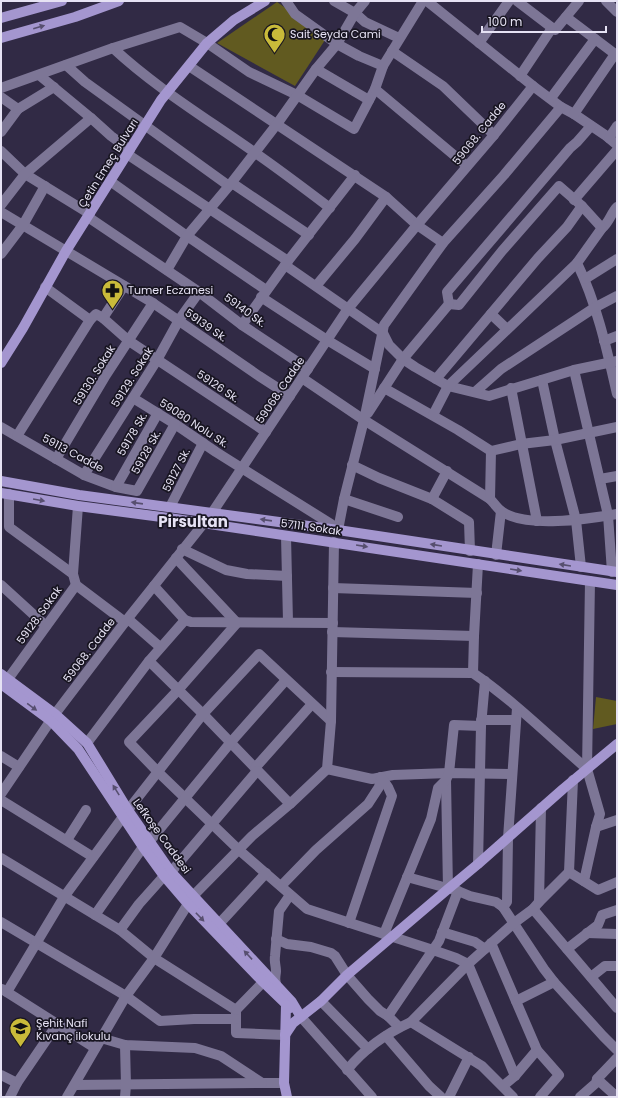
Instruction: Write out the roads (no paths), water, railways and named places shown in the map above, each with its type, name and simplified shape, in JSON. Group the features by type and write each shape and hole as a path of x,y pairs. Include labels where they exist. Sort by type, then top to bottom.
{"main road":[{"path":"1,18 62,1"},
{"path":"1,38 75,17 119,1"},
{"name":"Çetin Emeç Bulvarı","path":"2,360 23,328 66,252 161,100 207,43 234,20 265,1"},
{"path":"4,481 79,495 338,530 615,572"},
{"name":"57111. Sokak","path":"5,494 617,585"},
{"name":"Lefkoşe Caddesi","path":"3,679 87,744 125,813"},
{"name":"Lefkoşe Caddesi","path":"53,717 125,813 167,874 266,979 276,984 292,1002 301,1017"},
{"path":"285,1035 293,1023 321,1001 389,936 453,890 478,864 573,780 617,744"},
{"name":"Lefkoşe Caddesi","path":"190,900 219,924 286,1005 301,1017"},
{"path":"286,1005 284,1083 287,1097"}],"street":[{"path":"286,1 295,14 337,44 382,66"},
{"path":"334,1 355,13 365,22 399,38"},
{"path":"167,270 187,236 210,210 277,124 316,69 337,44 355,13 365,1"},
{"path":"1,88 113,48 180,27 207,43 249,72 297,95 354,129 375,89 382,66 423,1"},
{"path":"427,1 533,86 613,142 617,126"},
{"path":"479,43 509,1"},
{"path":"517,1 555,30 580,1"},
{"path":"606,1 617,12"},
{"path":"566,17 615,54 574,114"},
{"path":"520,76 552,28"},
{"path":"551,98 595,39"},
{"path":"113,48 168,93 255,152 330,208"},
{"path":"392,51 443,86 494,135"},
{"path":"66,66 85,82 230,185 309,235"},
{"path":"188,66 386,197 417,225 443,243"},
{"path":"316,69 369,100"},
{"path":"39,75 91,118 128,152 286,263 348,310 383,333 389,345 403,359 448,386 488,396 574,370 614,362"},
{"name":"59068. Cadde","path":"1,794 53,717 127,620 212,513 348,310 533,86"},
{"path":"1,132 18,109 54,87"},
{"path":"375,89 468,166"},
{"path":"1,97 18,109"},
{"path":"338,530 352,465 364,420 384,325 443,243 504,176 561,107"},
{"path":"1,205 26,174 91,118"},
{"path":"364,420 403,359 449,304 447,292 565,154 591,126"},
{"path":"436,379 566,227 578,203 617,150"},
{"name":"59140 Sk.","path":"1,151 26,174 89,215 200,292 242,325 308,369"},
{"path":"242,325 286,263 355,176"},
{"path":"110,181 327,340 375,369"},
{"path":"1,254 23,225 45,186"},
{"path":"449,304 459,305 502,251 559,186 604,227"},
{"path":"316,286 355,239 386,197"},
{"path":"433,415 448,386 577,263 617,207"},
{"name":"59139 Sk.","path":"1,212 153,303 290,396"},
{"path":"604,227 617,220"},
{"path":"585,279 617,259"},
{"path":"577,263 585,279 604,341 614,362 616,389"},
{"path":"17,436 90,320 96,314 103,318 124,286"},
{"path":"45,288 90,320"},
{"name":"59129. Sokak","path":"84,475 157,360 179,320 200,292"},
{"path":"475,392 501,369 594,308 617,296"},
{"name":"59130. Sokak","path":"56,459 106,376 153,303"},
{"path":"491,314 507,329"},
{"name":"59126 Sk.","path":"103,318 129,341 266,432"},
{"path":"604,341 617,336"},
{"path":"574,370 600,479 612,514 615,572"},
{"path":"302,378 364,420 447,471 490,500 502,511 520,519 536,521 576,520 612,514"},
{"path":"542,380 555,440 576,520 581,567"},
{"path":"384,388 433,415 491,451 521,444 555,440 617,427"},
{"path":"511,388 536,521"},
{"name":"59080 Nolu Sk.","path":"133,398 331,524 338,530"},
{"name":"59178 Sk.","path":"116,487 158,413"},
{"name":"59128 Sk.","path":"137,491 175,424"},
{"name":"59113 Cadde","path":"1,427 84,475 116,487 137,491"},
{"name":"59127 Sk.","path":"170,507 203,443"},
{"path":"490,500 491,451"},
{"path":"352,465 379,478 432,499 469,522 470,551"},
{"path":"432,499 447,471"},
{"path":"600,479 617,476"},
{"path":"5,494 9,527 74,574"},
{"path":"344,499 398,517"},
{"path":"78,506 74,574 76,585 127,620 160,647"},
{"path":"496,554 502,511"},
{"path":"286,536 288,622"},
{"path":"67,1097 126,996 154,958 190,900 252,836 290,804 327,769 331,721 334,542"},
{"path":"179,554 226,570 247,574 287,576"},
{"path":"179,554 237,623"},
{"path":"473,673 478,564"},
{"path":"584,881 600,814 587,769 590,581"},
{"path":"1,585 46,626"},
{"name":"59128. Sokak","path":"3,679 46,626 76,585"},
{"path":"154,586 185,620 198,622 237,623 288,622 333,627 474,636"},
{"path":"333,588 476,593"},
{"path":"87,744 160,647 185,620"},
{"path":"237,623 178,690 129,742 239,850 307,909 433,950 468,964 515,1076"},
{"path":"262,1083 220,1056 195,1048 98,1043 58,1023 4,990 36,944 64,896 125,813 203,714 259,654 331,721"},
{"path":"149,661 203,714 290,804"},
{"path":"331,672 473,673 485,681 587,769"},
{"path":"94,915 146,845 230,742 286,680"},
{"path":"478,864 481,723 485,681"},
{"path":"120,930 139,904 212,824 312,704"},
{"path":"503,908 507,902 508,838 517,708"},
{"path":"388,1016 433,950 442,932 452,905 453,890 448,776 454,726 516,720"},
{"path":"1,756 19,767"},
{"path":"327,769 372,779 393,775 448,776 512,774"},
{"path":"389,936 407,877 431,819 438,788 448,776"},
{"path":"281,886 316,850 368,804 379,788 381,777"},
{"path":"349,923 392,796 381,777"},
{"path":"347,1070 368,1049 399,1027 411,1022 468,964 536,905 569,872 573,780"},
{"path":"1,800 93,857"},
{"path":"541,808 536,905 567,948 617,1008"},
{"path":"67,840 86,810"},
{"path":"596,827 617,820"},
{"path":"1,858 120,930 154,958 236,1015"},
{"path":"569,872 598,890 617,882"},
{"path":"219,924 266,873"},
{"path":"407,877 470,896 496,902 503,908 514,923 554,982 617,1050"},
{"path":"276,984 274,977 276,972 274,964 279,911 290,894"},
{"path":"567,948 598,926 602,915 617,910"},
{"path":"1,922 126,996 160,1021 236,1015"},
{"path":"442,932 488,946 516,1001 537,1050 559,1075 540,1097"},
{"path":"587,933 617,934"},
{"path":"276,939 287,944 311,947 331,952 347,975 380,1011 388,1016 399,1027"},
{"path":"590,977 605,966 617,966"},
{"path":"266,979 236,1015 236,1033 285,1035"},
{"path":"516,1001 554,982"},
{"path":"321,1001 368,1049"},
{"name":"Lefkoşe Caddesi","path":"301,1017 372,1097"},
{"path":"411,1022 482,1066 513,1097"},
{"path":"10,1097 17,1083 58,1023"},
{"path":"386,1036 429,1086 442,1097"},
{"path":"125,1045 125,1097"},
{"path":"503,1086 515,1076 537,1050"},
{"path":"449,1097 469,1057"},
{"path":"580,1097 596,1083 597,1079 617,1058"},
{"path":"1,1075 17,1083"},
{"path":"597,1079 617,1097"},
{"path":"75,1085 284,1083"}],"place":[{"name":"Sait Seyda Cami","path":"275,54"},
{"name":"Tumer Eczanesi","path":"113,310"},
{"name":"Şehit Nafi Kıvanç ilokulu","path":"21,1048"}],"district":[{"name":"Pirsultan","path":"193,521"}]}
